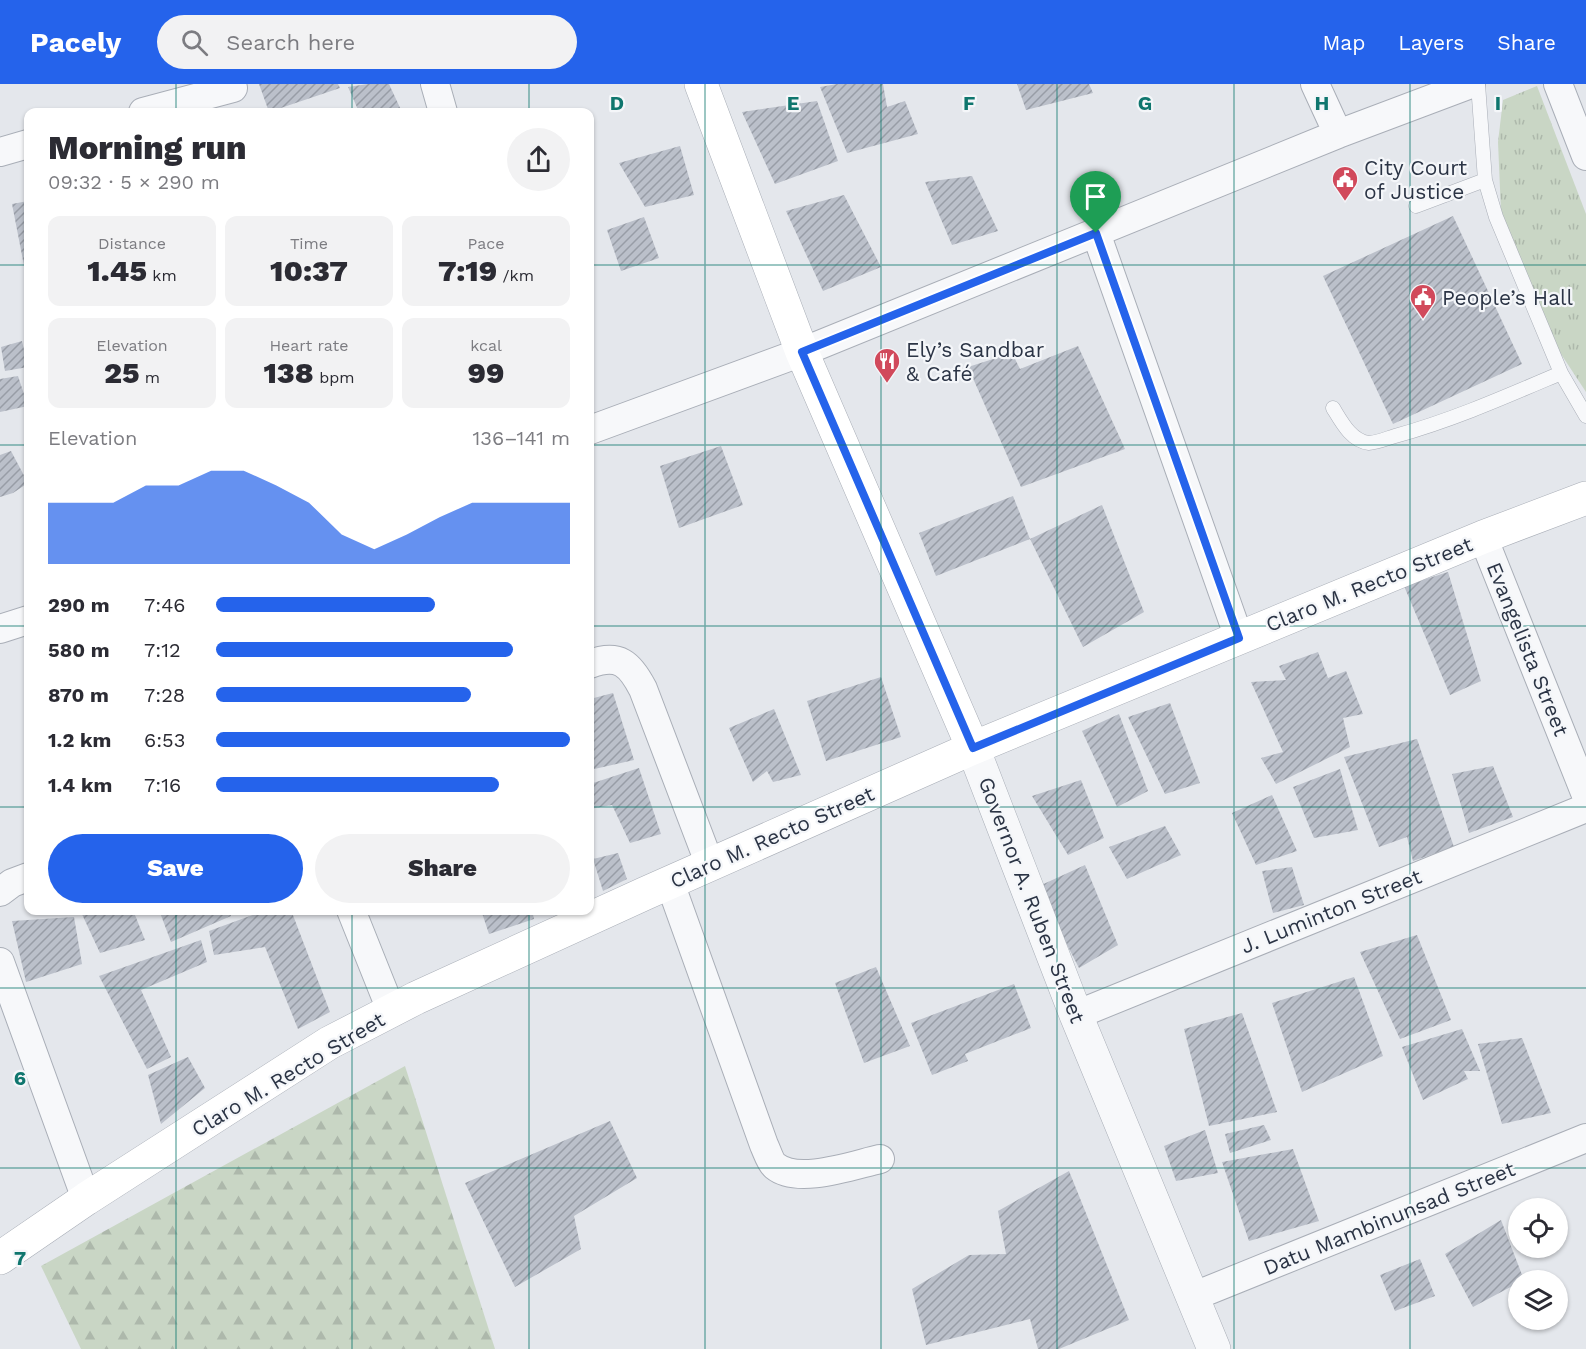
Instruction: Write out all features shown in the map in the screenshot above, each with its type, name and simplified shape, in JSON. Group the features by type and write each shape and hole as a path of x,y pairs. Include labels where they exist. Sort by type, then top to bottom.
{"main road":[{"name":"Governor A. Ruben Street","path":"700,84 802,352 973,748"},
{"name":"Claro M. Recto Street","path":"0,1258 86,1199 329,1043 392,1010 973,748 1483,537 1586,498"}],"street":[{"path":"435,84 442,108"},
{"path":"1315,84 1338,134"},
{"path":"594,429 802,352 1338,134 1471,84"},
{"path":"1558,84 1586,156"},
{"path":"165,108 235,95"},
{"path":"0,152 24,145"},
{"path":"1096,233 1239,638"},
{"name":"Evangelista Street","path":"1483,537 1586,795"},
{"path":"0,629 24,621"},
{"path":"594,663 617,660 632,669 643,689 710,865"},
{"name":"Governor A. Ruben Street","path":"973,748 1076,1015 1214,1349"},
{"name":"J. Luminton Street","path":"1076,1015 1586,808"},
{"path":"0,892 12,883 24,878"},
{"path":"670,883 764,1145 774,1166 790,1172 810,1175 880,1159"},
{"path":"353,915 392,1010"},
{"path":"0,962 86,1199"},
{"name":"Datu Mambinunsad Street","path":"1192,1297 1586,1138"}],"lane":[{"path":"1478,84 1485,180 1496,217 1561,373 1586,416"},
{"path":"1416,206 1485,180"},
{"path":"1333,408 1346,428 1356,438 1369,443 1488,404 1561,373"}],"green space":[{"path":"1537,86 1586,214 1586,392 1559,351 1501,212 1498,142 1503,100"},
{"path":"405,1066 495,1349 81,1349 41,1266"}],"building":[{"path":"259,84 338,84 340,88 281,108 268,108"},
{"path":"389,84 400,108 357,108 348,87"},
{"path":"837,84 883,84 887,107 905,101 918,134 847,153 820,87"},
{"path":"1017,84 1089,84 1093,93 1026,110"},
{"path":"817,101 838,161 775,184 742,112"},
{"path":"680,146 694,195 645,207 619,163"},
{"path":"972,176 998,231 952,245 925,182"},
{"path":"844,195 881,267 823,291 786,211"},
{"path":"24,202 24,266 12,204"},
{"name":"People’s Hall","path":"1453,216 1522,364 1393,424 1323,276"},
{"path":"644,217 659,258 621,271 607,230"},
{"path":"22,341 24,368 5,371 1,347"},
{"path":"1078,346 1125,449 1021,487 968,367 1012,353 1020,369"},
{"path":"18,376 24,394 24,407 0,412 0,379"},
{"path":"721,446 743,505 679,528 660,466"},
{"path":"11,451 24,475 24,486 13,493 0,497 0,455"},
{"path":"1013,496 1030,539 936,576 919,533"},
{"path":"1102,505 1144,612 1083,647 1030,539"},
{"path":"1448,572 1481,681 1450,695 1404,586"},
{"path":"1318,652 1328,678 1346,671 1363,714 1343,718 1350,747 1276,784 1261,758 1283,752 1251,682 1286,680 1279,666"},
{"path":"881,677 901,737 826,761 807,701"},
{"path":"613,693 634,760 594,769 594,698"},
{"path":"1170,703 1200,783 1165,794 1128,717"},
{"path":"774,709 801,775 773,782 767,771 753,782 729,728"},
{"path":"1119,714 1148,791 1117,807 1082,731"},
{"path":"1417,739 1454,847 1413,861 1407,837 1379,847 1344,757"},
{"path":"1493,766 1513,817 1469,833 1452,774"},
{"path":"639,768 661,834 630,843 612,805 594,808 594,783"},
{"path":"1340,769 1358,830 1314,838 1293,787"},
{"path":"1081,780 1104,838 1068,855 1032,796"},
{"path":"1272,795 1297,851 1256,865 1232,813"},
{"path":"1165,826 1181,855 1127,879 1109,847"},
{"path":"618,853 627,879 603,891 594,859"},
{"path":"1085,865 1118,945 1079,968 1037,887"},
{"path":"1292,867 1304,905 1273,913 1262,871"},
{"path":"82,915 135,915 145,940 100,953"},
{"path":"161,915 231,915 231,916 171,942"},
{"path":"252,915 293,915 330,1012 298,1029 265,947 214,955 209,931"},
{"path":"483,915 533,915 534,919 489,934"},
{"path":"74,917 82,964 26,982 12,921"},
{"path":"1417,935 1451,1020 1400,1039 1360,952"},
{"path":"201,940 207,962 141,990 171,1057 147,1069 99,976"},
{"path":"876,967 910,1046 864,1063 835,983"},
{"path":"1354,977 1383,1056 1302,1092 1272,1003"},
{"path":"1014,984 1031,1028 965,1054 968,1061 932,1075 911,1023"},
{"path":"1242,1013 1277,1112 1209,1126 1184,1029"},
{"path":"1462,1029 1480,1071 1464,1071 1468,1079 1423,1100 1402,1047"},
{"path":"1522,1038 1551,1113 1502,1124 1478,1044"},
{"path":"188,1057 205,1088 161,1124 148,1075"},
{"path":"610,1121 637,1178 574,1216 581,1249 515,1287 465,1183"},
{"path":"1264,1125 1271,1140 1230,1153 1225,1134"},
{"path":"1205,1130 1218,1173 1176,1181 1164,1146"},
{"path":"1293,1149 1319,1221 1249,1241 1222,1162"},
{"path":"1069,1171 1129,1320 1059,1349 1038,1349 1030,1319 926,1345 912,1289 969,1255 1006,1254 998,1211"},
{"path":"1501,1220 1508,1238 1508,1258 1516,1258 1520,1270 1508,1270 1508,1288 1473,1307 1445,1254"},
{"path":"1420,1259 1435,1296 1395,1311 1380,1275"}],"place":[{"name":"City Court of Justice","path":"1345,202"},
{"name":"People’s Hall","path":"1423,320"},
{"name":"Ely’s Sandbar & Café","path":"887,384"}],"route":[{"path":"1096,233 1239,638 973,748 802,352 1096,233"}]}
